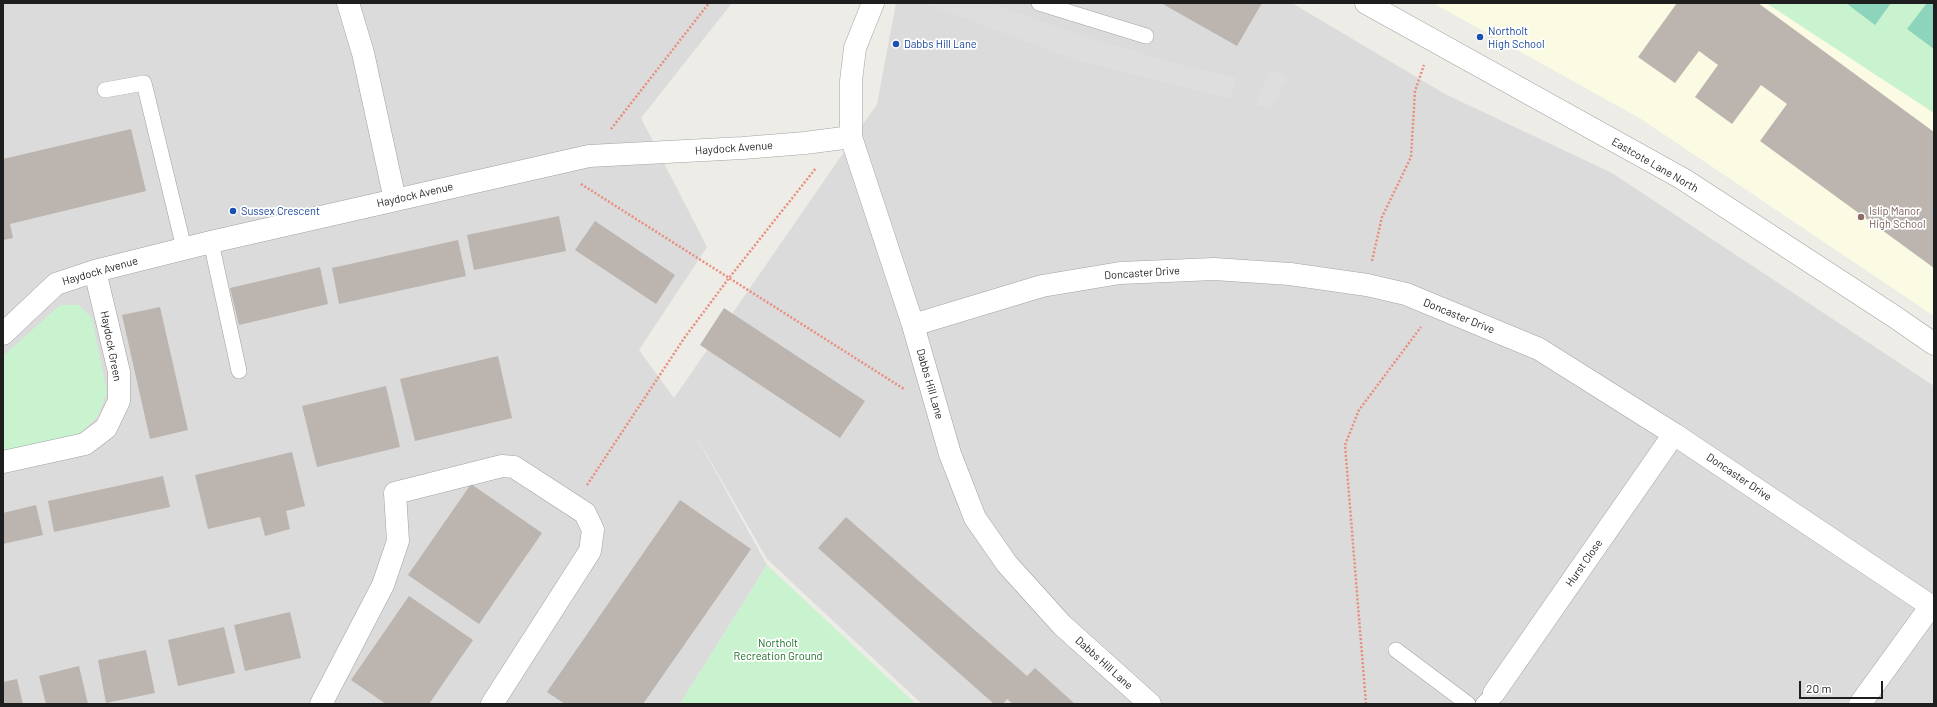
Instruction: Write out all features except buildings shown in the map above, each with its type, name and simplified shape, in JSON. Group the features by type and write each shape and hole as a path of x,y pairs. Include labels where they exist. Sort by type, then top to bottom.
{"street":[{"path":"348,3 363,53 395,200"},
{"name":"Dabbs Hill Lane","path":"873,3 855,48 852,81 852,137 913,325 950,454 975,518 1007,564 1062,625 1150,704"},
{"name":"Eastcote Lane North","path":"1366,3 1433,42 1683,180 1895,317 1934,344"},
{"name":"Haydock Avenue","path":"3,334 56,284 95,271 184,248 582,157 742,148 805,143 852,137"},
{"name":"Doncaster Drive","path":"913,325 1042,286 1120,273 1214,269 1290,274 1367,285 1406,294 1539,348 1674,434 1932,607"},
{"name":"Haydock Green","path":"3,462 85,444 106,428 120,401 119,372 95,271"},
{"name":"Hurst Close","path":"1488,699 1674,434"},
{"path":"321,704 383,585 398,541 395,493 502,466 514,467 574,505 585,513 593,530 590,551 492,704"},
{"path":"1860,704 1932,607"}],"lane":[{"path":"1039,3 1146,36"},
{"path":"105,90 144,83 184,248"},
{"path":"211,242 239,371"},
{"path":"1396,650 1468,704"}],"path":[{"path":"709,3 582,157 582,186 920,399 934,394"},
{"path":"1367,285 1382,217 1411,157 1415,91 1433,42"},
{"path":"574,505 685,337 729,278 820,163"},
{"path":"1366,704 1345,445 1359,410 1438,306"}],"shaded area":[{"path":"3,3 732,3 641,118 707,247 639,350 674,398 877,104 896,3 1292,3 1445,94 1612,173 1934,386 1934,704 922,704 767,559 692,429 767,565 680,704 3,704"},
{"path":"924,3 990,3 1093,39 1185,66 1236,78 1230,99 1072,59"},
{"name":"Islip Manor High School","path":"1433,3 1934,3 1934,316 1641,119"},
{"path":"1270,69 1288,78 1271,108 1255,105"}],"green space":[{"path":"1766,3 1934,3 1934,113"},
{"path":"1846,3 1891,3 1875,25"},
{"path":"1927,3 1934,3 1934,49 1907,29"},
{"path":"60,305 79,305 92,318 107,392 98,416 78,436 3,453 3,356"},
{"name":"Northolt Recreation Ground","path":"767,565 916,704 680,704"}],"place":[{"name":"Northolt High School","path":"1480,37"},
{"name":"Dabbs Hill Lane","path":"896,44"},
{"name":"Sussex Crescent","path":"233,211"},
{"name":"Islip Manor High School","path":"1861,217"}]}
